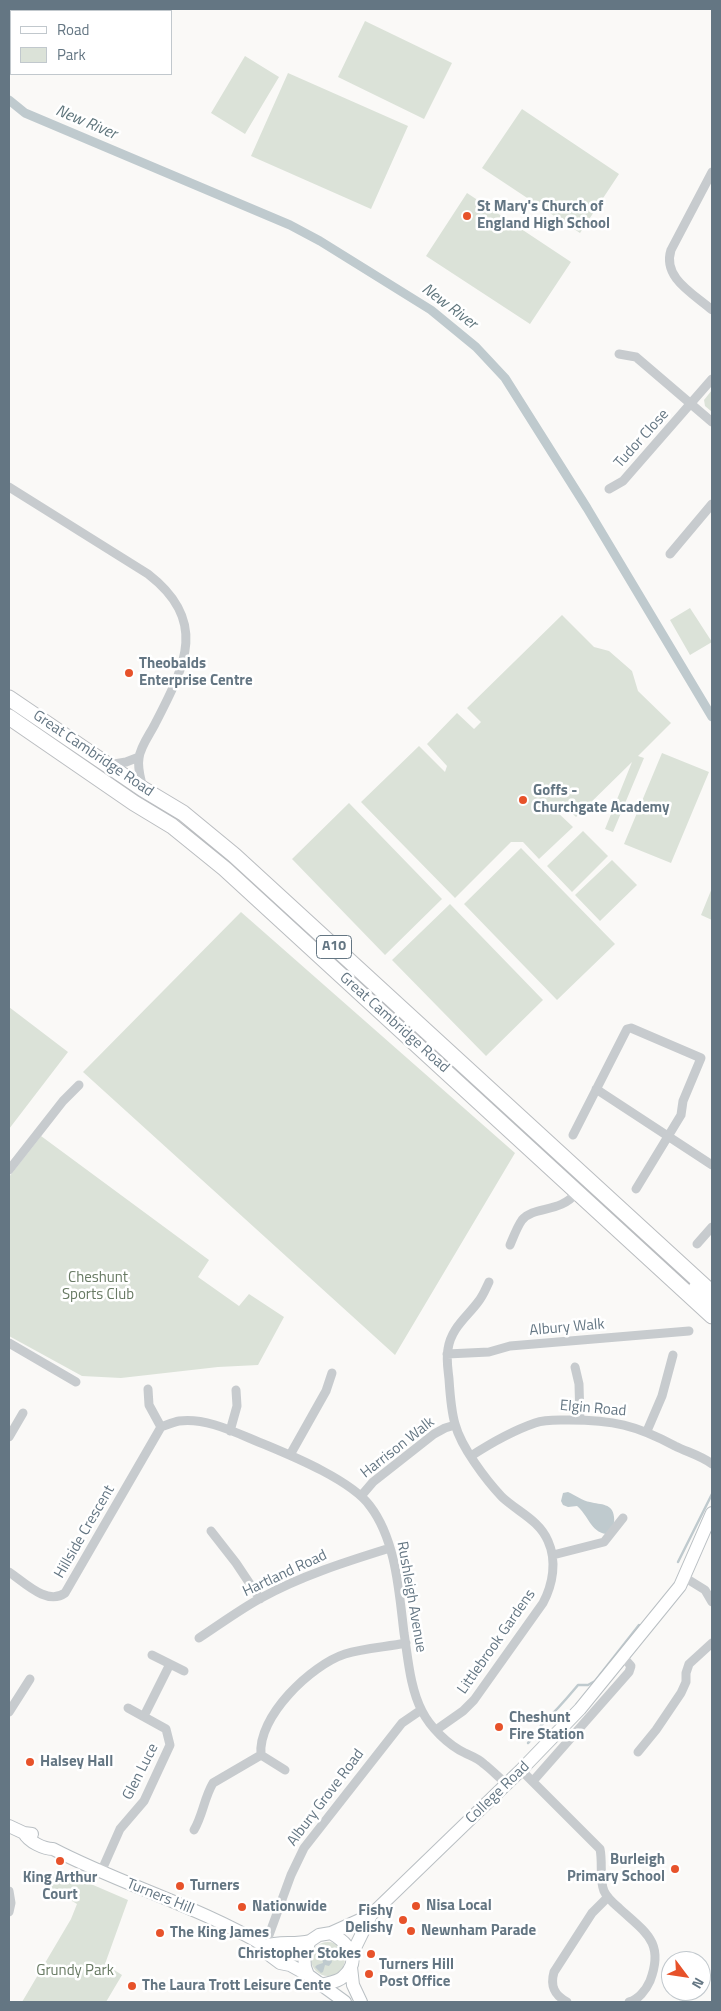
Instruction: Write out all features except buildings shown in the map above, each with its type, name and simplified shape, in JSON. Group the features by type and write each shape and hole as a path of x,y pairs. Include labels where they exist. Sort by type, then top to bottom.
{"highway":[{"name":"Great Cambridge Road","path":"9,698 143,789 183,813 234,855 712,1294"},
{"name":"Great Cambridge Road","path":"9,717 134,803 172,826 225,869 712,1316"}],"main road":[{"path":"673,1259 695,1287 712,1304"},
{"name":"College Road","path":"331,1933 371,1915 507,1784 580,1709 668,1603 684,1577 712,1513"},
{"name":"Turners Hill","path":"9,1827 24,1834 30,1832 50,1844 53,1849 100,1872 233,1928 265,1946 268,1954 280,1963 290,1964 308,1975"},
{"name":"College Road","path":"352,1960 371,1915"},
{"path":"345,2002 308,1975 304,1967 304,1954 310,1941 318,1935 331,1933 342,1940 352,1960 353,1985 361,2002"},
{"path":"265,1946 274,1943 289,1944 310,1941"},
{"path":"321,1985 343,1978 352,1960"}],"street":[{"path":"712,172 671,250 669,259 670,270 675,277 712,310"},
{"path":"619,354 636,357 712,422"},
{"name":"Tudor Close","path":"610,489 623,481 712,379"},
{"path":"9,487 148,574 172,598 181,615 186,634 185,656 179,677 139,757 139,772 143,789"},
{"path":"670,554 712,504"},
{"path":"108,765 139,757"},
{"path":"572,1135 627,1029 631,1028 701,1058 683,1101 681,1115 636,1189"},
{"path":"9,1170 63,1101 79,1085"},
{"path":"596,1090 712,1165"},
{"path":"510,1245 522,1220 532,1212 548,1210 571,1201 578,1192"},
{"path":"697,1244 712,1227"},
{"path":"447,1354 454,1330 478,1302 489,1282"},
{"name":"Albury Walk","path":"447,1354 489,1352 510,1346 689,1331"},
{"path":"9,1343 76,1382"},
{"name":"Littlebrook Gardens","path":"436,1730 463,1711 474,1700 537,1613 550,1589 553,1570 553,1555 548,1540 540,1528 503,1498 471,1456 455,1425 450,1396 447,1354"},
{"path":"647,1431 662,1396 673,1355"},
{"path":"575,1367 579,1384 580,1420"},
{"path":"290,1455 326,1391 332,1374"},
{"path":"148,1389 149,1405 161,1427"},
{"path":"230,1430 237,1406 236,1390"},
{"path":"9,1437 22,1413"},
{"name":"Elgin Road","path":"471,1456 507,1434 536,1422 580,1420 614,1423 647,1431 712,1464"},
{"name":"Rushleigh Avenue","path":"161,1427 178,1421 193,1421 230,1430 290,1455 361,1496 371,1507 380,1522 390,1548 409,1666 421,1710 436,1730 464,1753 472,1755 485,1764 488,1769 507,1784"},
{"name":"Harrison Walk","path":"361,1496 374,1482 434,1434 455,1425"},
{"name":"Hillside Crescent","path":"9,1572 48,1597 57,1597 65,1593 161,1427"},
{"path":"553,1555 604,1542 624,1518"},
{"path":"211,1531 236,1563 260,1599"},
{"name":"Hartland Road","path":"199,1638 260,1599 310,1575 390,1548"},
{"path":"684,1577 705,1590 712,1602"},
{"path":"261,1755 261,1739 271,1717 293,1691 316,1669 346,1654 406,1643"},
{"path":"638,1752 656,1730 681,1693 686,1682 689,1664 712,1643"},
{"path":"152,1655 184,1671"},
{"path":"532,1781 629,1672 631,1666 624,1657"},
{"path":"144,1716 170,1664"},
{"path":"9,1712 30,1679"},
{"name":"Glen Luce","path":"100,1872 120,1829 144,1801 170,1745 166,1729 128,1708"},
{"name":"Albury Grove Road","path":"265,1946 290,1875 304,1848 402,1723 421,1710"},
{"path":"261,1755 285,1770"},
{"path":"194,1830 201,1818 209,1790 213,1783 261,1755"},
{"path":"521,1770 600,1849 603,1889 608,1897 647,1934 653,1944 656,1956 655,1967 648,1984 642,1994 634,2001 629,2002"},
{"path":"9,1891 12,1903 9,1912"},
{"path":"567,2002 553,1990 552,1980 554,1972 592,1913 608,1897"}],"green space":[{"path":"365,21 452,63 424,119 338,77"},
{"path":"245,56 279,77 245,134 211,113"},
{"path":"288,73 408,126 371,209 251,156"},
{"path":"522,109 619,174 580,233 482,168"},
{"path":"467,193 571,262 530,324 426,256"},
{"path":"712,390 712,412 705,406 704,400"},
{"path":"690,608 712,642 690,655 670,620"},
{"path":"562,615 594,647 609,651 632,671 638,691 671,723 638,756 644,758 613,832 605,829 632,762 576,817 562,804 555,810 573,827 539,859 523,842 511,842 455,898 361,802 419,746 445,772 447,766 427,744 457,713 474,729 481,722 467,708"},
{"path":"662,753 709,772 671,863 624,844"},
{"path":"349,803 442,899 385,955 292,859"},
{"path":"583,831 608,856 572,892 547,866"},
{"path":"521,848 615,944 557,1000 464,904"},
{"path":"612,860 637,885 600,921 575,895"},
{"path":"712,888 712,920 701,915"},
{"path":"450,904 543,1000 486,1056 392,960"},
{"path":"241,912 515,1153 395,1355 83,1072"},
{"path":"9,1007 68,1052 9,1129"},
{"name":"Cheshunt Sports Club","path":"41,1136 209,1260 198,1277 239,1306 249,1294 284,1317 258,1365 218,1367 121,1378 82,1376 9,1336 9,1177"},
{"name":"Grundy Park","path":"56,1869 128,1900 105,1964 122,1975 106,2002 22,2002 71,1919 77,1904 49,1887"},
{"path":"328,1942 340,1947 345,1959 340,1971 328,1976 316,1971 311,1959 316,1947"},
{"path":"299,1948 296,1963 275,1951 277,1949"}],"shaded area":[{"path":"568,1492 585,1500 606,1505 611,1509 614,1522 606,1534 593,1527 577,1506 568,1507 563,1505 561,1501 563,1493"},
{"path":"326,1954 330,1956 332,1962 329,1966 325,1965 321,1973 315,1967 323,1963 322,1957"}],"waterway":[{"name":"New River","path":"9,100 25,113 290,225 320,241 431,310 476,347 505,378 587,508 712,717"},
{"path":"678,1562 712,1494"},
{"path":"528,1743 543,1723 578,1685 588,1685 595,1681 639,1625"}],"place":[{"name":"St Mary's Church of England High School","path":"467,216"},
{"name":"Theobalds Enterprise Centre","path":"129,673"},
{"name":"Goffs - Churchgate Academy","path":"523,800"},
{"name":"Cheshunt Fire Station","path":"499,1727"},
{"name":"Halsey Hall","path":"30,1762"},
{"name":"King Arthur Court","path":"60,1861"},
{"name":"Burleigh Primary School","path":"675,1869"},
{"name":"Turners","path":"180,1886"},
{"name":"Nisa Local","path":"416,1906"},
{"name":"Nationwide","path":"242,1907"},
{"name":"Fishy Delishy","path":"403,1920"},
{"name":"Newnham Parade","path":"411,1931"},
{"name":"The King James","path":"160,1933"},
{"name":"Christopher Stokes","path":"371,1954"},
{"name":"Turners Hill Post Office","path":"369,1974"},
{"name":"The Laura Trott Leisure Cente","path":"132,1986"}]}
